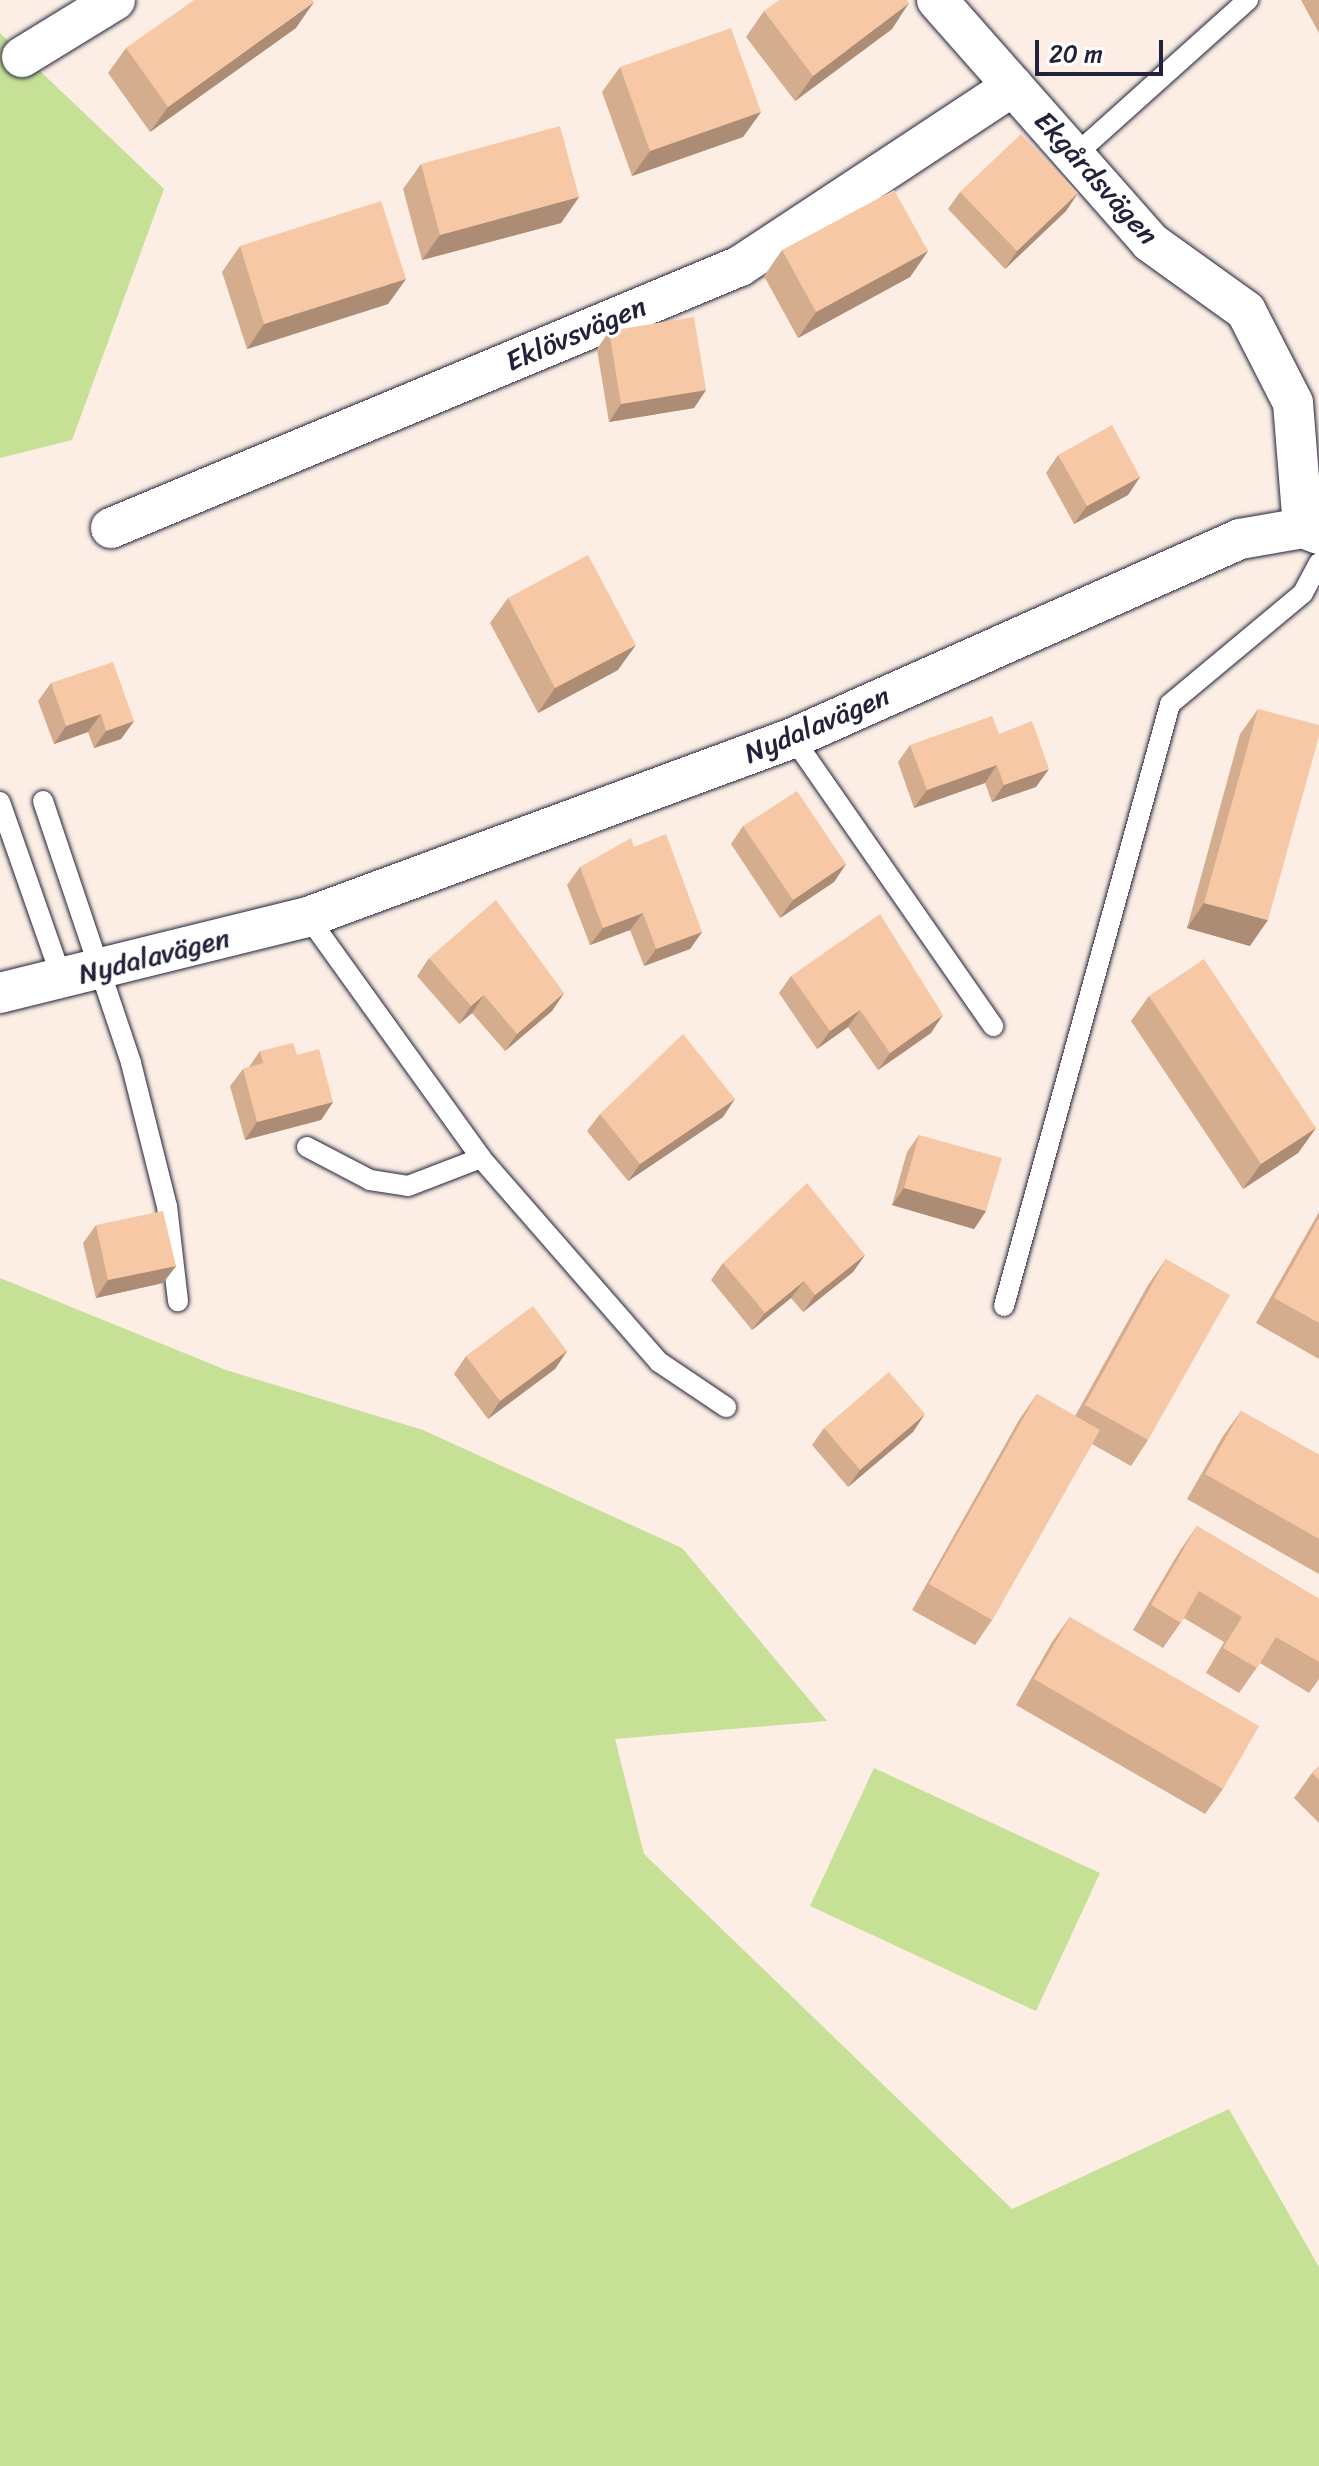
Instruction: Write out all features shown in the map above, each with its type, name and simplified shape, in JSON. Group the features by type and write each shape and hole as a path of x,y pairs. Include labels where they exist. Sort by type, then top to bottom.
{"street":[{"path":"22,57 115,0"},
{"name":"Ekgårdsvägen","path":"937,0 1150,242 1246,311 1293,403 1311,531"},
{"name":"Eklövsvägen","path":"111,528 740,266 1013,86"},
{"name":"Nydalavägen","path":"0,993 308,917 793,738 1240,539 1311,531"}],"lane":[{"path":"1074,156 1248,0"},
{"path":"1004,1306 1170,704 1303,593 1319,563"},
{"path":"793,738 993,1026"},
{"path":"43,801 101,970 167,1206 178,1301"},
{"path":"0,802 62,979"},
{"path":"308,917 481,1158 659,1362 726,1407"},
{"path":"307,1147 370,1180 408,1186 481,1158"}],"green space":[{"path":"0,33 164,189 72,440 0,458"},
{"path":"0,1278 226,1370 423,1430 682,1548 827,1721 615,1739 644,1854 1012,2209 1229,2109 1319,2267 1319,2466 0,2466"},
{"path":"874,1768 1100,1873 1036,2011 810,1906"}],"building":[{"path":"194,0 314,2 168,107 126,48"},
{"path":"779,0 907,0 909,3 813,76 764,11"},
{"path":"731,28 761,112 650,151 620,67"},
{"path":"560,126 579,197 440,235 421,164"},
{"path":"1021,134 1078,193 1017,251 960,192"},
{"path":"894,190 928,251 816,312 782,250"},
{"path":"381,201 406,279 264,324 240,246"},
{"path":"694,317 706,390 621,404 609,331"},
{"path":"1112,425 1140,477 1087,506 1058,455"},
{"path":"588,555 636,645 555,688 508,598"},
{"path":"113,662 134,721 106,731 101,714 66,726 51,683"},
{"path":"1258,709 1319,725 1319,736 1268,920 1204,903"},
{"path":"992,716 999,734 1032,721 1049,769 1004,785 997,765 927,790 910,745"},
{"path":"797,791 846,864 793,900 743,826"},
{"path":"666,834 702,932 656,949 643,913 603,928 580,867 631,838 634,847"},
{"path":"496,900 564,993 517,1034 484,995 471,1006 429,958"},
{"path":"880,914 943,1015 890,1053 860,1010 830,1031 791,976"},
{"path":"1204,959 1316,1128 1261,1164 1149,996"},
{"path":"683,1034 735,1099 640,1164 600,1114"},
{"path":"293,1043 297,1055 319,1049 333,1102 257,1122 243,1069 263,1063 260,1051"},
{"path":"919,1135 1002,1158 986,1211 904,1188"},
{"path":"807,1183 865,1255 815,1295 804,1281 765,1313 723,1263"},
{"path":"163,1211 176,1266 108,1280 96,1225"},
{"path":"1319,1218 1319,1323 1274,1298"},
{"path":"1166,1259 1230,1295 1148,1440 1085,1405"},
{"path":"533,1306 567,1351 500,1401 466,1356"},
{"path":"889,1372 925,1414 860,1470 824,1428"},
{"path":"1037,1394 1100,1430 992,1620 929,1584"},
{"path":"1241,1411 1319,1455 1319,1539 1205,1474"},
{"path":"1197,1526 1319,1599 1319,1662 1276,1637 1257,1668 1223,1648 1242,1617 1199,1591 1181,1623 1151,1605"},
{"path":"1070,1617 1259,1726 1223,1789 1034,1679"},
{"path":"1319,1766 1319,1780 1312,1773"}]}
